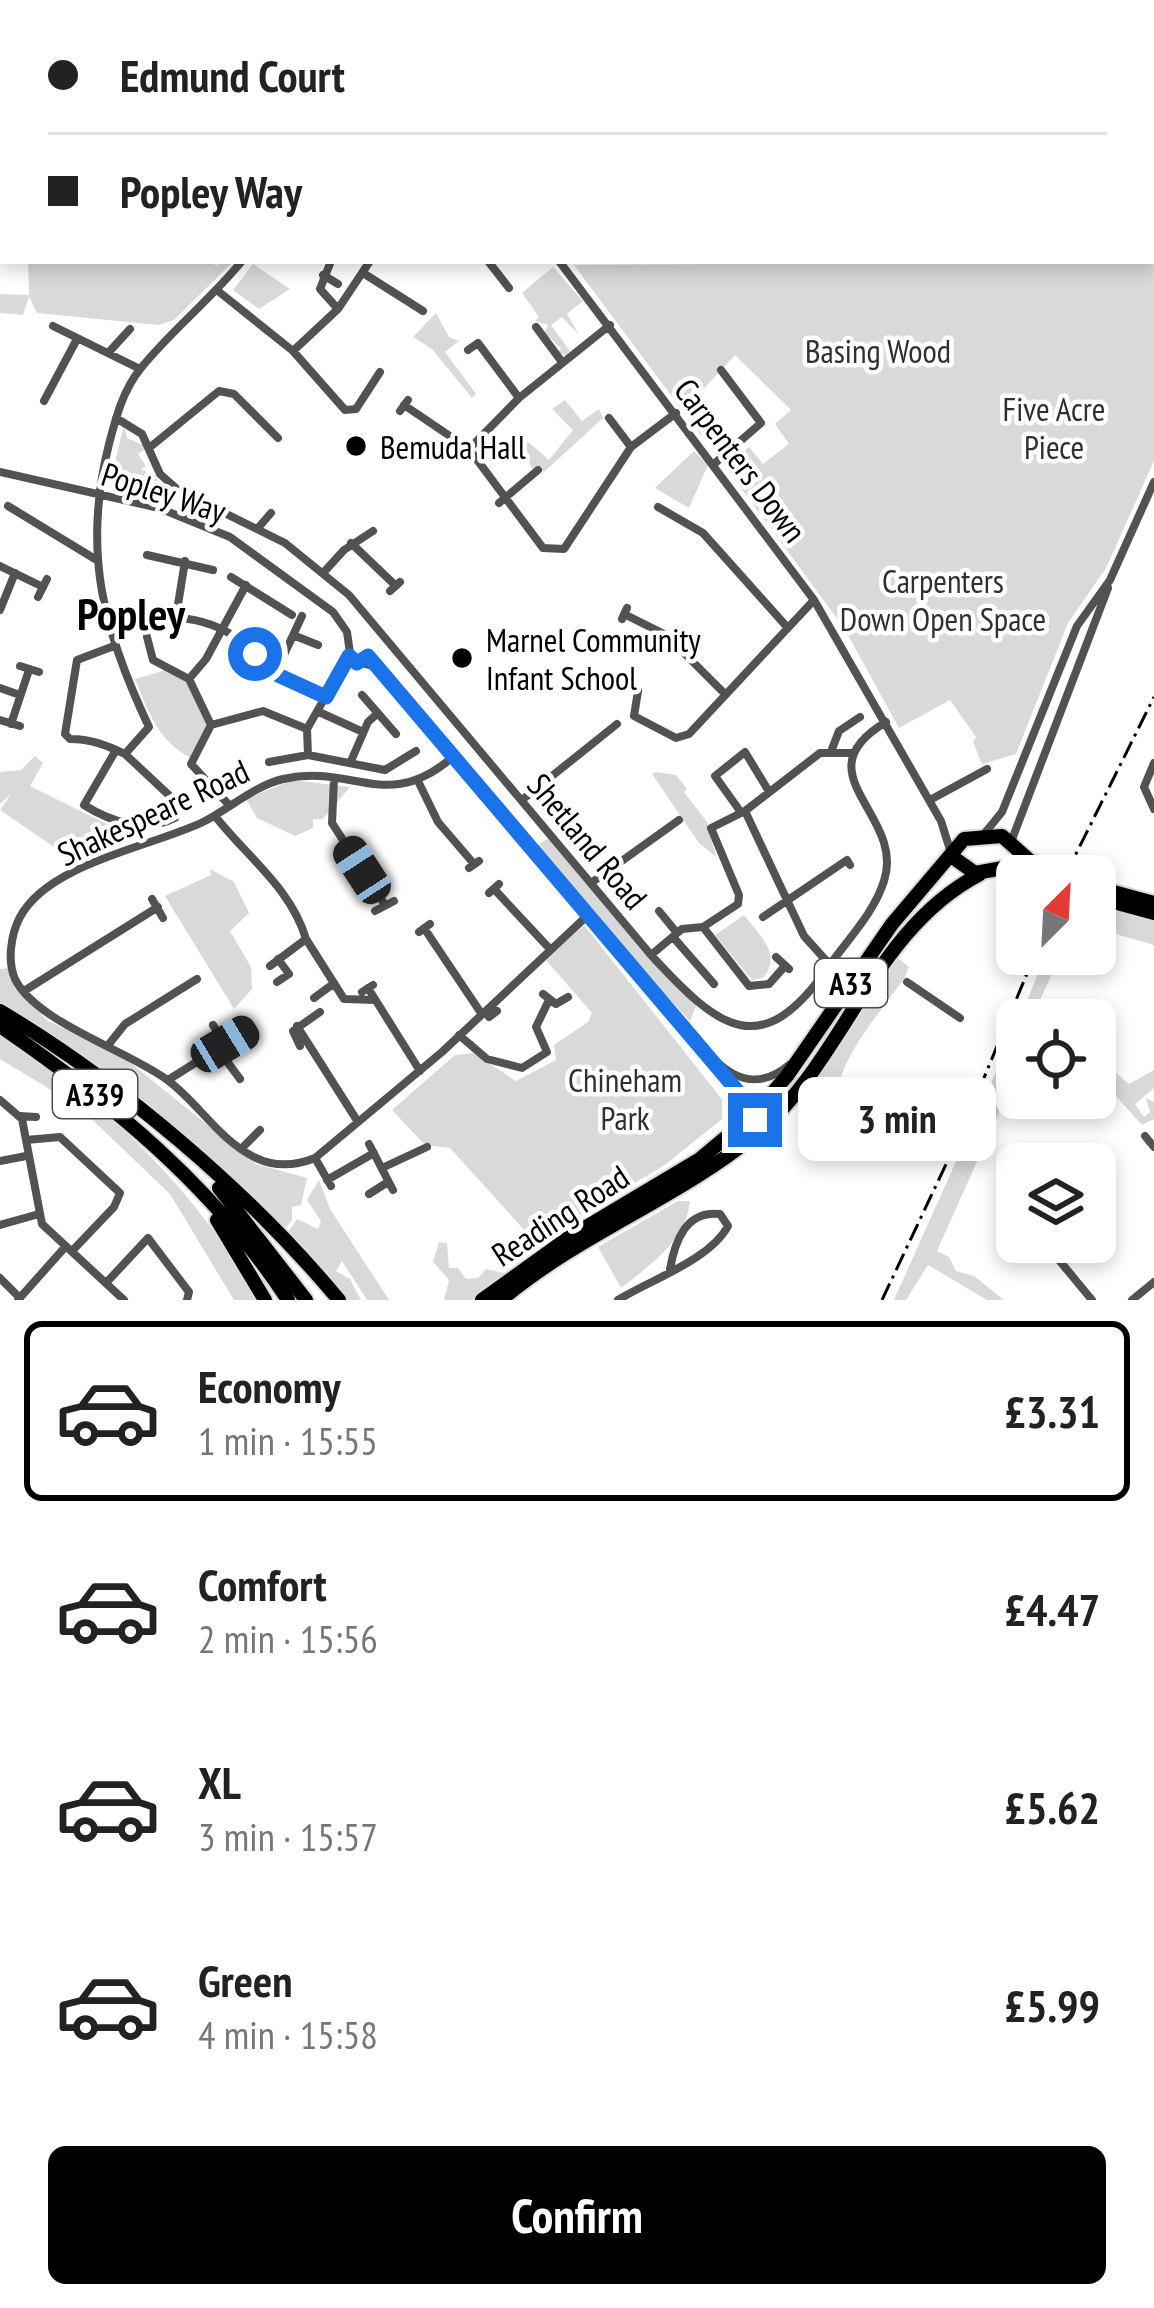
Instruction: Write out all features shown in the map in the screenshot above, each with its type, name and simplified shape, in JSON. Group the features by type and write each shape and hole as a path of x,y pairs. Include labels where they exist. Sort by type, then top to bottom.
{"highway":[{"path":"976,836 1012,844 1026,855"},
{"name":"A33","path":"951,856 976,836"},
{"path":"1008,855 1012,844"},
{"path":"951,856 966,870 980,874"},
{"name":"Reading Road","path":"482,1300 572,1235 700,1159 754,1114 809,1045 892,924 951,856"},
{"name":"A33","path":"980,874 996,870"},
{"name":"Reading Road","path":"501,1300 565,1253 754,1135 795,1092 917,920 980,874"},
{"path":"1116,893 1154,903"},
{"path":"1116,903 1154,914"},
{"name":"A339","path":"0,1011 101,1081 184,1149 240,1212 306,1300"},
{"name":"A33","path":"754,1114 778,1101 848,1016"},
{"name":"A339","path":"0,1026 104,1101 220,1210 288,1300"},
{"path":"738,1108 754,1114"},
{"path":"184,1149 270,1225 339,1300"},
{"path":"181,1173 237,1247 265,1300"}],"street":[{"path":"114,646 77,661 65,734 120,752 172,798 175,818 133,824 84,805 120,752 149,727 114,646 94,559 97,493 116,418 140,369 240,264"},
{"path":"329,264 320,289 338,309"},
{"path":"293,351 338,309 368,264"},
{"path":"490,264 509,288"},
{"name":"Carpenters Down","path":"561,264 814,600 930,800 951,856"},
{"path":"363,274 423,311"},
{"path":"323,275 338,284"},
{"path":"218,291 293,351 351,412 380,372"},
{"path":"470,449 519,398 610,325"},
{"path":"52,326 140,369"},
{"path":"540,327 562,362"},
{"path":"110,352 122,330"},
{"path":"44,401 77,339"},
{"path":"468,350 478,344 519,398"},
{"path":"714,464 761,423 721,370"},
{"path":"149,448 219,391 234,394 278,438"},
{"path":"404,405 470,449 502,498 544,548 560,551 631,447 676,413"},
{"name":"Shetland Road","path":"116,418 133,426 160,474 178,490 258,528 324,572 371,619 651,955 697,1004 727,1021 751,1026 799,1007 873,904 887,868 885,844 851,773 851,753"},
{"path":"609,418 631,447"},
{"path":"502,498 538,470"},
{"name":"Popley Way","path":"0,472 175,513 230,537 326,604 357,652 454,755 754,1114"},
{"path":"1012,844 1110,580 1154,482"},
{"path":"8,506 94,559"},
{"path":"658,507 704,533 787,627"},
{"path":"258,528 271,512"},
{"path":"324,572 351,543 373,530"},
{"path":"351,543 395,586"},
{"path":"147,555 213,570"},
{"path":"176,617 185,561"},
{"path":"0,566 43,588"},
{"path":"0,610 15,573"},
{"path":"231,578 297,616 275,674"},
{"path":"941,821 976,836 1002,812 1077,626 1110,580"},
{"path":"189,679 223,630 246,585"},
{"path":"638,692 634,716 676,738 689,734 814,600"},
{"path":"624,614 664,633 724,693"},
{"path":"111,628 176,617 223,630 275,674 326,697"},
{"path":"293,635 318,645"},
{"path":"147,637 153,661 189,679 211,725"},
{"path":"308,754 307,729 339,671 357,652"},
{"path":"10,723 29,669"},
{"path":"0,688 20,695"},
{"path":"362,694 396,734"},
{"path":"230,806 190,764 211,725 268,712 307,729"},
{"path":"319,712 363,731"},
{"path":"351,761 363,731 378,713"},
{"path":"651,955 675,935 700,927 738,904 739,895 711,828 832,749 839,731 862,717"},
{"path":"522,800 620,722"},
{"path":"832,749 851,753 861,738 886,722"},
{"path":"269,763 308,754 390,770 416,751"},
{"path":"768,790 745,752 715,776 742,811 787,904 830,965"},
{"path":"454,755 418,781 438,822 474,864"},
{"path":"1154,763 1144,787 1154,809"},
{"path":"930,800 987,769"},
{"name":"Shakespeare Road","path":"24,991 12,968 12,947 28,907 108,856 215,816 283,779 334,779 377,788 418,781"},
{"path":"334,779 332,823 385,906"},
{"path":"215,816 238,845 262,862 334,984 351,1004 375,1000"},
{"path":"592,883 679,820"},
{"path":"763,917 847,860 850,866"},
{"path":"494,889 548,947"},
{"path":"163,918 155,903 24,991 58,1018 168,1080 241,1149 280,1165 315,1158 489,1013 548,947 588,915"},
{"path":"659,910 714,984"},
{"path":"700,927 749,986 770,984 787,967 776,956"},
{"path":"424,928 489,1013"},
{"path":"270,966 306,939"},
{"path":"277,982 289,974 278,958"},
{"path":"109,1044 125,1024 198,978"},
{"path":"907,982 960,1018"},
{"path":"314,998 334,984"},
{"path":"368,988 420,1071"},
{"path":"459,1035 487,1059 521,1068 547,1052 536,1027 545,998 560,1004 568,997"},
{"path":"300,1046 292,1031 320,1012"},
{"path":"213,1025 240,1079"},
{"path":"297,1026 358,1121"},
{"path":"168,1080 246,1031"},
{"path":"694,1042 729,1072 759,1081 778,1074 809,1045"},
{"name":"Popley Way","path":"727,1082 738,1108"},
{"path":"0,1100 20,1116 36,1117"},
{"path":"700,1159 734,1121 738,1108"},
{"path":"754,1114 754,1135"},
{"path":"20,1116 39,1214 124,1300"},
{"path":"241,1149 260,1130"},
{"path":"1145,1136 1154,1147"},
{"path":"0,1278 19,1299 120,1193 60,1137 26,1140"},
{"path":"315,1158 329,1183 372,1149 391,1186 369,1194"},
{"path":"382,1168 424,1149 425,1163"},
{"path":"0,1161 26,1156"},
{"path":"0,1225 39,1214"},
{"path":"621,1299 684,1261 724,1234 728,1226 720,1214 700,1216 676,1239 670,1269"},
{"path":"106,1282 148,1238 188,1292 188,1300"},
{"path":"673,1252 684,1261"},
{"path":"1062,1263 1092,1300"},
{"path":"1132,1300 1154,1282"},
{"path":"1142,1292 1151,1300"}],"green space":[{"path":"28,264 231,264 174,320 159,325 37,313 29,296 23,315 0,313 0,294 29,295"},
{"path":"253,264 290,289 259,309 233,290"},
{"path":"1154,264 1154,461 1106,568 1068,623 1016,754 982,764 973,742 976,737 950,700 899,728 844,628 724,465 731,455 744,461 741,454 749,447 763,464 789,444 775,424 791,410 735,355 699,394 705,400 698,416 702,437 574,265"},
{"path":"553,267 583,301 567,314 579,335 562,317 551,325 570,351 567,355 558,353 561,348 544,333 548,325 535,321 539,317 522,293"},
{"path":"436,313 449,337 459,341 445,352 476,394 472,398 432,349 413,337"},
{"path":"565,400 582,421 599,409 603,418 544,472 538,465 532,469 524,450 512,459 510,455 527,441 549,460 573,430 552,409"},
{"path":"124,425 127,438 148,447 138,454 146,466 141,469 156,477 163,493 113,470"},
{"path":"694,451 708,465 689,508 655,488"},
{"path":"173,668 189,679 211,725 191,758 162,734 135,679"},
{"path":"35,756 43,763 30,786 129,835 70,858 0,810 12,793 0,804 0,772 21,770"},
{"path":"652,774 676,775 687,789 684,792 707,822 716,857 699,843"},
{"path":"292,780 350,787 323,819 313,819 313,828 295,836 257,818 246,799"},
{"path":"552,836 697,1004 690,1021 617,943 538,845"},
{"path":"210,869 234,882 249,913 230,931 251,967 252,989 234,1009 165,896 211,875"},
{"path":"1116,909 1154,921 1154,945 1116,934"},
{"path":"744,915 770,953 763,978 752,980 715,935"},
{"name":"Chineham Park","path":"584,925 725,1103 722,1119 666,1164 536,1243 450,1148 425,1145 392,1110 455,1055 473,1053 516,1081 556,1060 554,1045 588,1022 592,1013 546,960"},
{"path":"899,959 909,967 905,977 850,1057 842,1074 841,1104 822,1093 808,1092 882,975"},
{"path":"12,968 14,986 48,1021 117,1052 256,1164 307,1178 301,1205 292,1207 286,1228 148,1106 0,1003 0,969"},
{"path":"1037,975 1051,975 1041,999 1028,999"},
{"path":"0,1035 76,1089 145,1151 207,1222 257,1300 234,1300 170,1194 79,1107 0,1059"},
{"path":"1154,1070 1154,1088 1135,1104 1144,1117 1150,1112 1146,1098 1154,1102 1154,1119 1142,1125 1116,1096 1116,1073 1129,1084"},
{"path":"996,1072 996,1119 937,1251 949,1257 956,1271 974,1276 1004,1300 987,1300 928,1265 906,1300 894,1300"},
{"path":"319,1180 330,1209 389,1300 367,1300 342,1261 336,1271 350,1279 361,1300 347,1300 289,1231 297,1219 318,1229 321,1221 307,1200"},
{"path":"678,1201 690,1201 682,1228 655,1261 621,1288 598,1247"},
{"path":"439,1242 447,1243 449,1268 458,1268 466,1279 478,1278 486,1269 508,1274 473,1300 444,1300 449,1280 433,1262"}],"railway":[{"path":"1075,855 1154,697"},
{"path":"882,1300 965,1124 1026,975"}],"place":[{"name":"Bemuda Hall","path":"356,446"},
{"name":"Marnel Community Infant School","path":"462,658"}],"district":[{"name":"Popley","path":"131,613"}],"route":[{"path":"255,654 269,671 326,697 349,656 357,663 368,656 746,1101 755,1120"}],"park label":[{"name":"Basing Wood","path":"878,350"},
{"name":"Five Acre Piece","path":"1054,427"},
{"name":"Carpenters Down Open Space","path":"943,599"}]}
